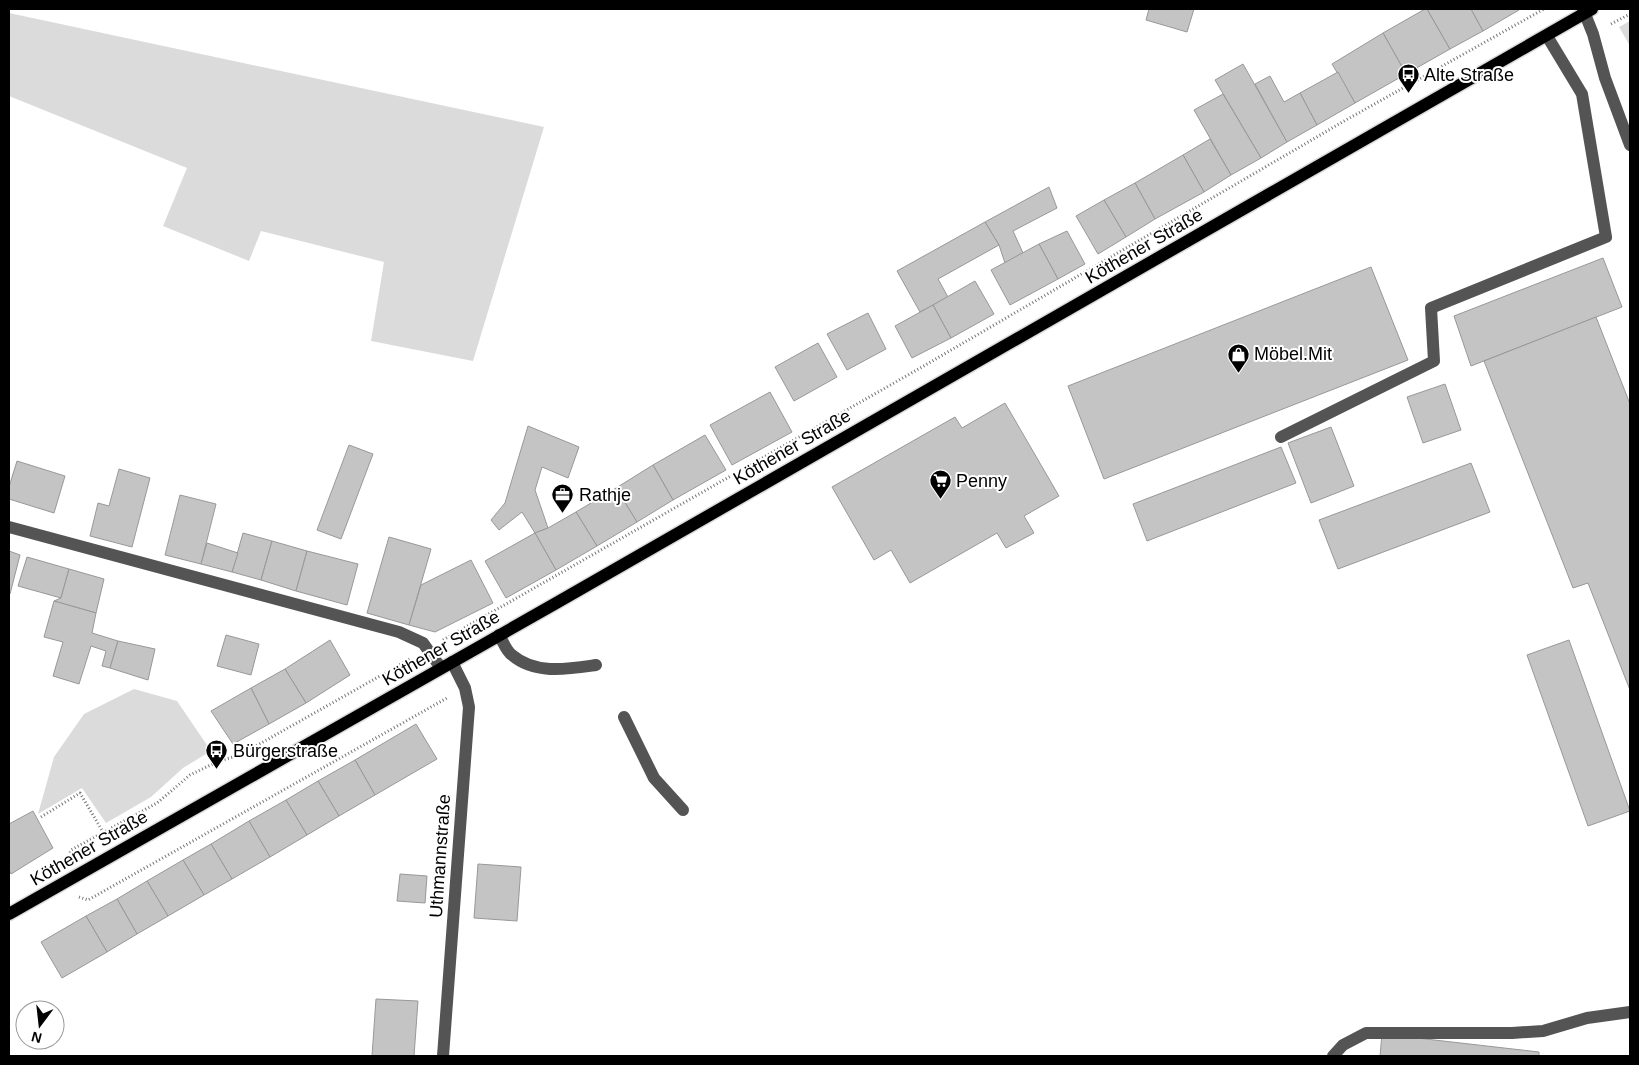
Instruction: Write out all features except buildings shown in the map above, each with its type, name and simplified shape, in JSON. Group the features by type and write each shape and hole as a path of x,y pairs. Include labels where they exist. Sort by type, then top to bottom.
{"main road":[{"name":"Köthener Straße","path":"9,914 1547,36 1587,10"}],"street":[{"path":"1587,10 1605,78 1630,145"},
{"path":"1281,437 1434,361 1430,308 1606,237 1582,94 1547,36"},
{"path":"9,527 399,632 423,643 447,665"},
{"path":"499,635 511,655 532,667 568,669 596,665"},
{"name":"Uthmannstraße","path":"443,1056 468,707 465,688 447,665"},
{"path":"624,717 654,778 683,810"},
{"path":"1333,1056 1343,1045 1366,1033 1512,1033 1542,1031 1588,1018 1630,1012"}],"path":[{"path":"68,858 71,850 157,803 190,775 219,761 240,755 428,649 931,362 1346,120 1544,9"},
{"path":"88,900 465,688"},
{"path":"41,817 80,793 102,832"}],"shaded area":[{"path":"9,13 544,127 473,361 371,341 384,262 261,231 249,261 163,226 187,168 9,96"},
{"path":"1630,21 1630,46 1619,27"},
{"path":"134,689 177,701 211,751 183,768 151,797 106,823 82,788 38,814 54,757 84,714"}],"place":[{"name":"Alte Straße","path":"1408,94"},
{"name":"Möbel.Mit","path":"1238,373"},
{"name":"Penny","path":"940,500"},
{"name":"Rathje","path":"563,514"},
{"name":"Bürgerstraße","path":"217,770"}]}
